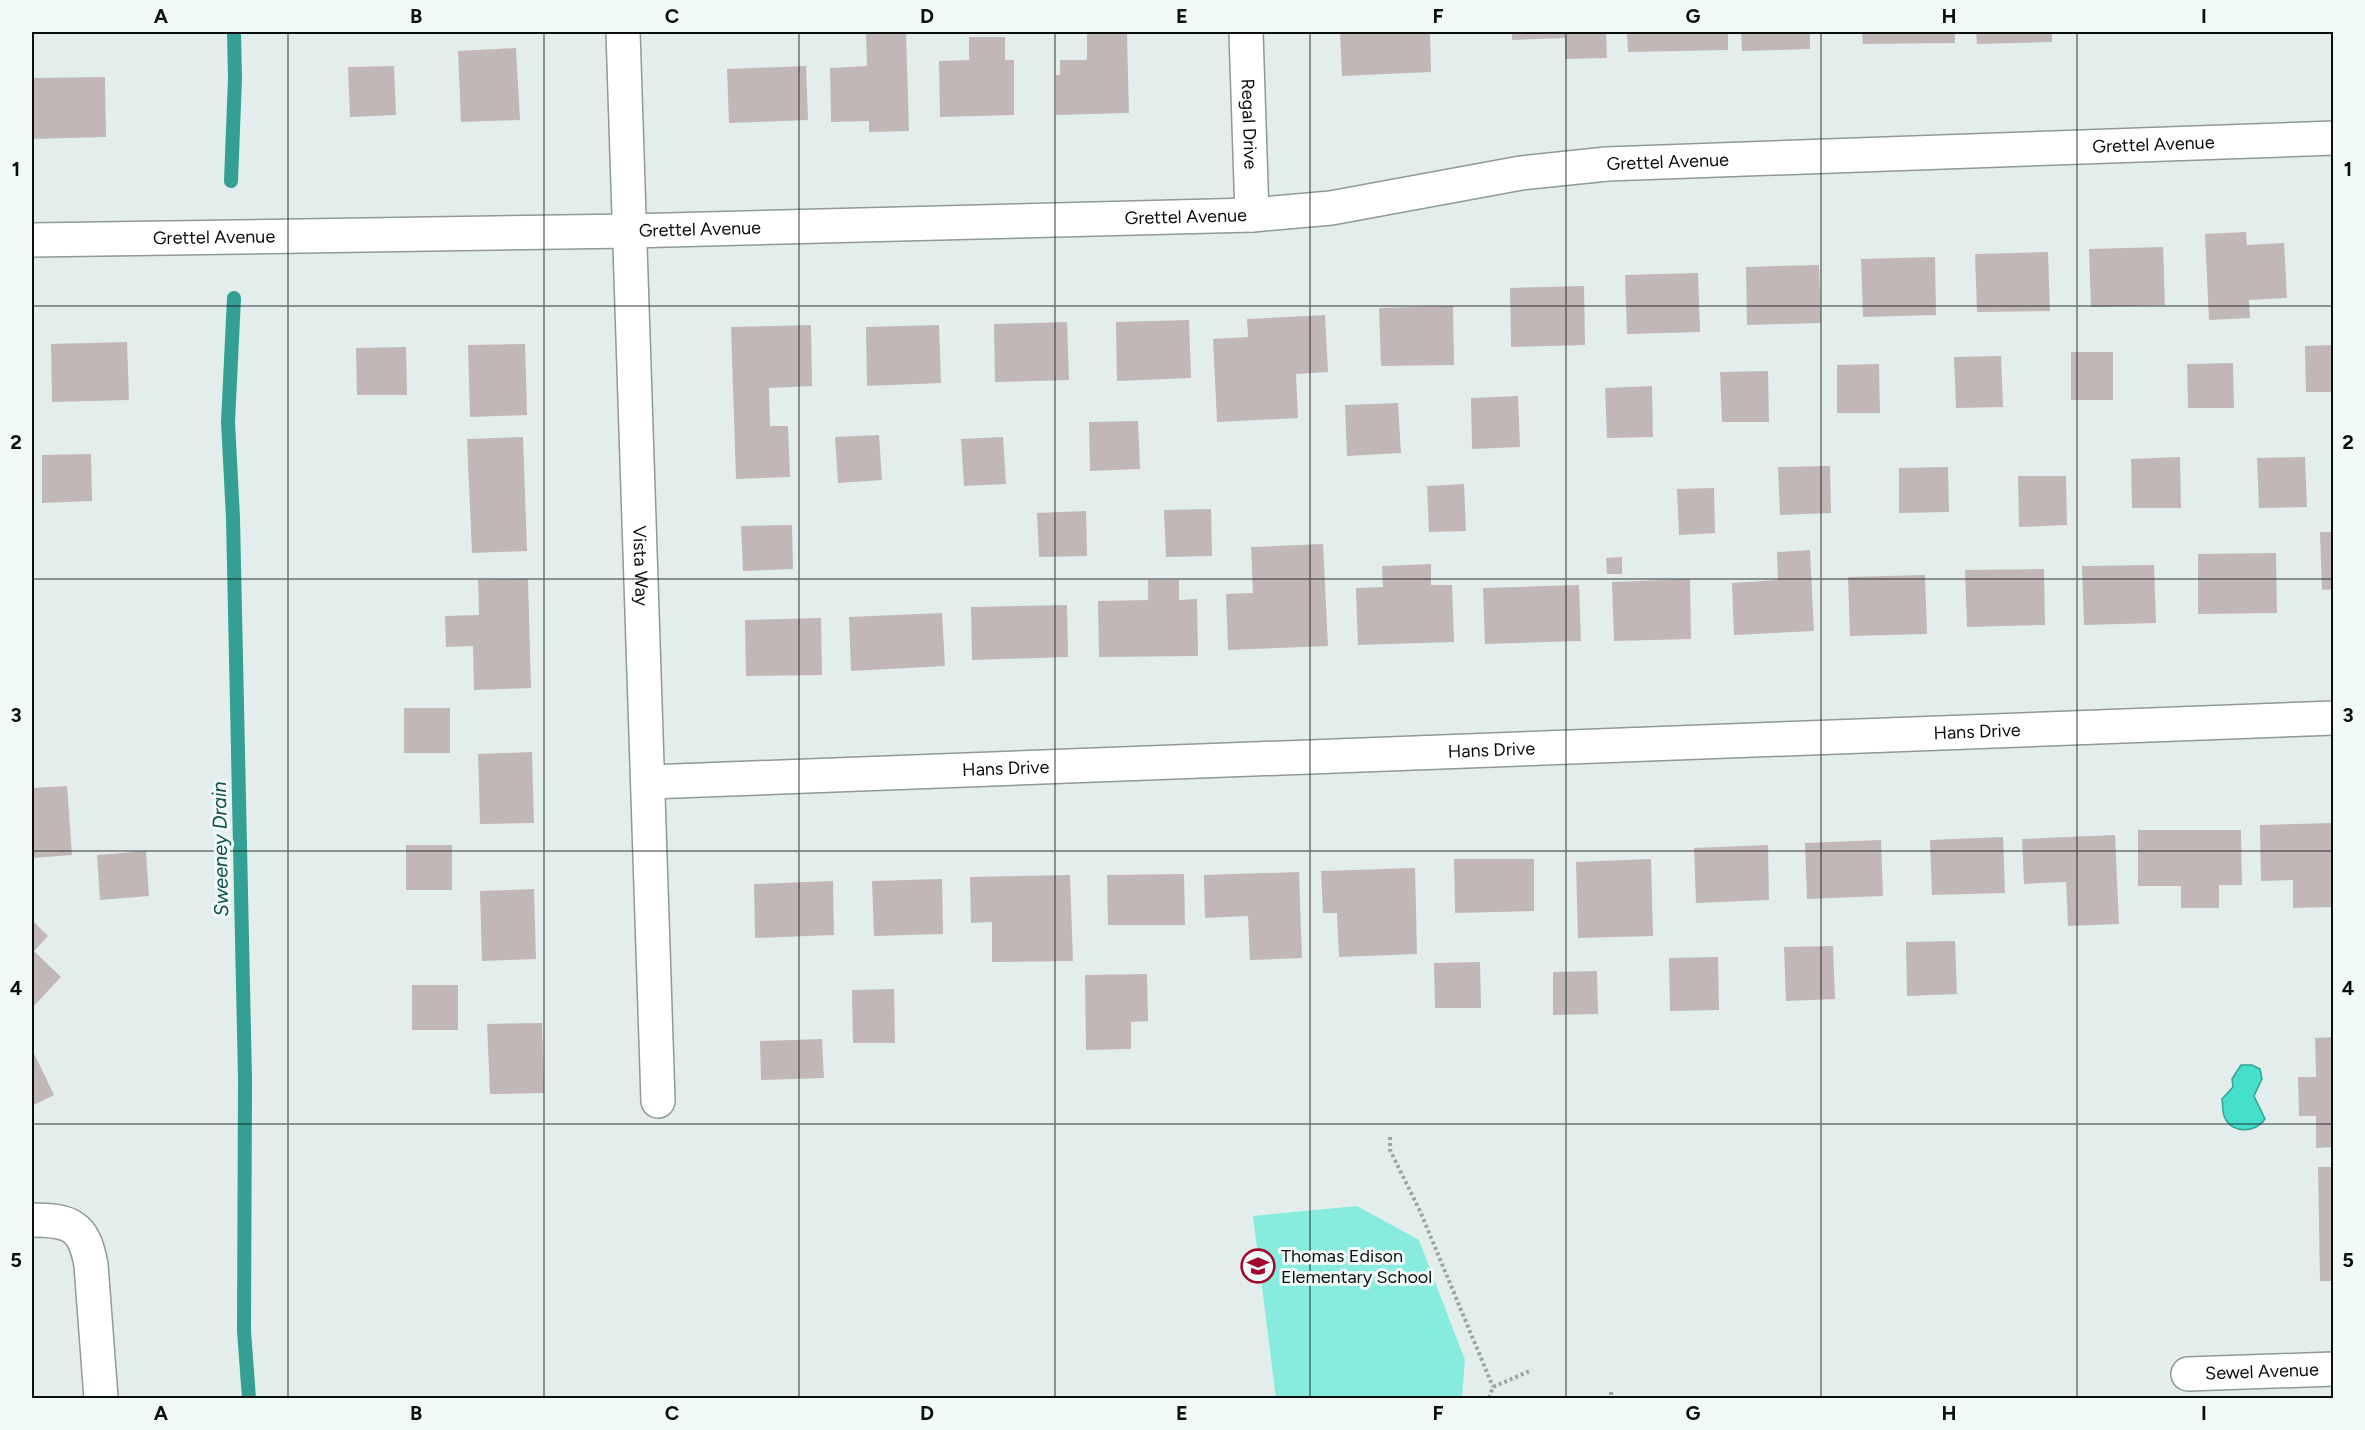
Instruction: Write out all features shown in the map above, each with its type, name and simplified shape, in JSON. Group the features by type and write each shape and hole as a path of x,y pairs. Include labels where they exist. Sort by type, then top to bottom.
{"street":[{"name":"Vista Way","path":"623,32 658,1101"},
{"name":"Regal Drive","path":"1246,32 1252,215"},
{"name":"Grettel Avenue","path":"32,240 630,231 1252,215 1331,208 1521,173 1607,164 2334,138"},
{"name":"Hans Drive","path":"649,782 2334,718"},
{"path":"32,1220 53,1220 76,1227 87,1243 92,1265 101,1398"},
{"name":"Sewel Avenue","path":"2188,1374 2334,1368"}],"path":[{"path":"1390,1137 1390,1150 1420,1211 1493,1387 1489,1398"},
{"path":"1493,1387 1532,1370"},
{"path":"1611,1392 1611,1398"}],"shaded area":[{"path":"2241,1065 2252,1065 2260,1069 2262,1079 2254,1096 2265,1119 2256,1127 2244,1130 2228,1123 2223,1114 2222,1099 2233,1087 2232,1079"},
{"path":"1357,1206 1419,1240 1465,1360 1462,1398 1276,1398 1253,1216"}],"building":[{"path":"866,32 906,32 909,131 869,132 869,121 831,122 830,68 867,66"},
{"path":"1087,32 1127,32 1129,113 1056,115 1056,75 1060,75 1060,60 1087,60"},
{"path":"1340,32 1430,32 1431,72 1342,76"},
{"path":"1512,32 1606,32 1607,58 1565,59 1565,38 1512,40"},
{"path":"1627,32 1728,32 1728,50 1628,52"},
{"path":"1741,32 1810,32 1810,49 1742,51"},
{"path":"1862,32 1955,32 1955,43 1863,44"},
{"path":"1976,32 2052,32 2052,42 1977,44"},
{"path":"2097,32 2145,32 2145,34 2097,34"},
{"path":"969,37 1005,37 1005,60 1014,60 1014,115 940,117 939,61 969,60"},
{"path":"516,48 520,120 461,122 458,51"},
{"path":"394,66 396,115 350,117 348,67"},
{"path":"806,66 808,120 729,123 727,69"},
{"path":"105,77 106,137 32,139 32,78"},
{"path":"2246,232 2247,245 2284,243 2287,298 2249,300 2250,318 2209,320 2205,234"},
{"path":"2331,242 2334,242 2334,269 2332,269"},
{"path":"2163,247 2165,305 2091,307 2089,249"},
{"path":"2048,252 2050,311 1977,312 1975,254"},
{"path":"1935,257 1936,315 1863,317 1861,259"},
{"path":"1819,265 1821,323 1747,325 1746,267"},
{"path":"1698,273 1700,332 1627,334 1625,275"},
{"path":"1584,286 1585,345 1511,347 1510,288"},
{"path":"1453,306 1454,365 1381,366 1379,308"},
{"path":"1325,315 1328,372 1296,374 1298,418 1217,422 1213,339 1248,337 1247,319"},
{"path":"1189,320 1191,378 1117,381 1116,322"},
{"path":"1067,322 1069,380 995,382 994,324"},
{"path":"811,325 812,386 769,388 770,426 788,426 790,477 736,479 731,327"},
{"path":"939,325 941,383 867,386 866,327"},
{"path":"127,342 129,400 52,402 51,344"},
{"path":"525,344 527,415 470,417 468,345"},
{"path":"2334,345 2334,392 2306,392 2305,346"},
{"path":"406,347 407,395 357,395 356,348"},
{"path":"2071,352 2113,352 2113,400 2071,400"},
{"path":"2001,356 2003,407 1956,408 1954,357"},
{"path":"2233,363 2234,408 2188,408 2187,364"},
{"path":"1879,364 1880,413 1837,413 1837,365"},
{"path":"1768,371 1769,422 1722,422 1720,372"},
{"path":"1652,386 1653,437 1607,438 1605,388"},
{"path":"1518,396 1520,447 1472,449 1471,398"},
{"path":"1398,403 1401,453 1347,456 1345,405"},
{"path":"1138,421 1140,469 1090,471 1089,422"},
{"path":"879,435 882,480 838,483 835,437"},
{"path":"523,437 527,551 472,553 467,439"},
{"path":"1003,437 1006,484 964,486 961,439"},
{"path":"91,454 92,501 42,503 42,455"},
{"path":"2180,457 2181,508 2132,508 2131,459"},
{"path":"2305,457 2307,507 2259,508 2257,458"},
{"path":"1830,466 1831,513 1780,515 1778,467"},
{"path":"1948,467 1949,512 1899,513 1899,468"},
{"path":"2018,476 2066,476 2067,525 2019,527"},
{"path":"1464,484 1466,531 1429,532 1427,486"},
{"path":"1714,488 1715,533 1679,535 1677,489"},
{"path":"1211,509 1212,556 1166,557 1164,510"},
{"path":"1086,511 1087,556 1039,557 1037,513"},
{"path":"792,525 793,569 743,571 741,526"},
{"path":"2320,532 2334,532 2334,589 2322,590"},
{"path":"1323,544 1328,646 1228,650 1226,594 1253,593 1251,547"},
{"path":"1810,550 1814,631 1734,635 1732,583 1778,580 1777,552"},
{"path":"2276,553 2277,613 2198,614 2198,554"},
{"path":"1622,557 1622,574 1607,574 1606,558"},
{"path":"1431,564 1431,585 1452,585 1454,642 1358,645 1356,588 1383,587 1382,566"},
{"path":"2154,565 2156,623 2084,625 2082,566"},
{"path":"2044,569 2045,625 1967,627 1965,570"},
{"path":"1925,575 1927,634 1850,636 1848,577"},
{"path":"528,579 531,688 474,690 473,646 446,647 445,616 479,615 478,580"},
{"path":"1690,579 1691,639 1614,641 1612,582"},
{"path":"1148,580 1179,580 1179,600 1197,599 1198,656 1099,657 1098,601 1148,600"},
{"path":"1579,585 1581,641 1485,644 1483,588"},
{"path":"1067,605 1068,657 972,660 971,607"},
{"path":"942,613 945,666 851,671 849,617"},
{"path":"821,618 822,675 746,676 745,620"},
{"path":"404,708 450,708 450,753 404,753"},
{"path":"532,752 534,823 480,824 478,754"},
{"path":"67,786 72,855 32,858 32,788"},
{"path":"2334,823 2332,907 2293,908 2293,880 2261,881 2260,825"},
{"path":"2138,830 2241,830 2242,885 2219,885 2219,908 2181,908 2181,886 2138,886"},
{"path":"2115,835 2119,924 2068,926 2066,882 2024,884 2022,839"},
{"path":"2003,837 2005,893 1932,895 1930,840"},
{"path":"1881,840 1883,896 1807,899 1805,843"},
{"path":"406,845 452,845 452,890 406,890"},
{"path":"1768,845 1769,900 1696,903 1694,848"},
{"path":"146,851 149,896 100,900 97,855"},
{"path":"1454,859 1534,859 1534,911 1455,913"},
{"path":"1651,859 1653,936 1578,938 1576,862"},
{"path":"1415,868 1417,954 1339,957 1337,913 1323,913 1321,871"},
{"path":"1299,872 1302,958 1250,960 1248,916 1205,918 1204,875"},
{"path":"1184,874 1185,925 1108,925 1107,875"},
{"path":"1070,875 1073,961 992,962 992,922 971,923 970,877"},
{"path":"942,879 943,934 874,936 872,881"},
{"path":"833,881 834,935 755,938 754,884"},
{"path":"534,889 536,959 482,961 480,891"},
{"path":"32,920 48,936 34,951 61,977 32,1008"},
{"path":"1955,941 1957,994 1907,996 1906,942"},
{"path":"1833,946 1835,999 1786,1001 1784,947"},
{"path":"1718,957 1719,1010 1670,1011 1669,958"},
{"path":"1480,962 1481,1008 1435,1008 1434,963"},
{"path":"1597,971 1598,1014 1553,1015 1553,972"},
{"path":"1147,974 1148,1021 1131,1022 1131,1049 1086,1050 1085,975"},
{"path":"412,985 458,985 458,1030 412,1030"},
{"path":"894,989 895,1043 853,1043 852,990"},
{"path":"542,1023 544,1093 490,1094 487,1024"},
{"path":"2334,1037 2334,1147 2316,1148 2316,1116 2299,1116 2298,1077 2316,1077 2315,1038"},
{"path":"822,1039 824,1078 761,1080 760,1041"},
{"path":"32,1049 54,1095 32,1106"},
{"path":"2318,1167 2334,1167 2334,1281 2320,1281"}],"waterway":[{"name":"Sweeney Drain","path":"231,181 235,78 234,32"},
{"name":"Sweeney Drain","path":"234,298 228,422 233,518 245,1079 244,1331 249,1398"}],"place":[{"name":"Thomas Edison Elementary School","path":"1258,1266"}]}
